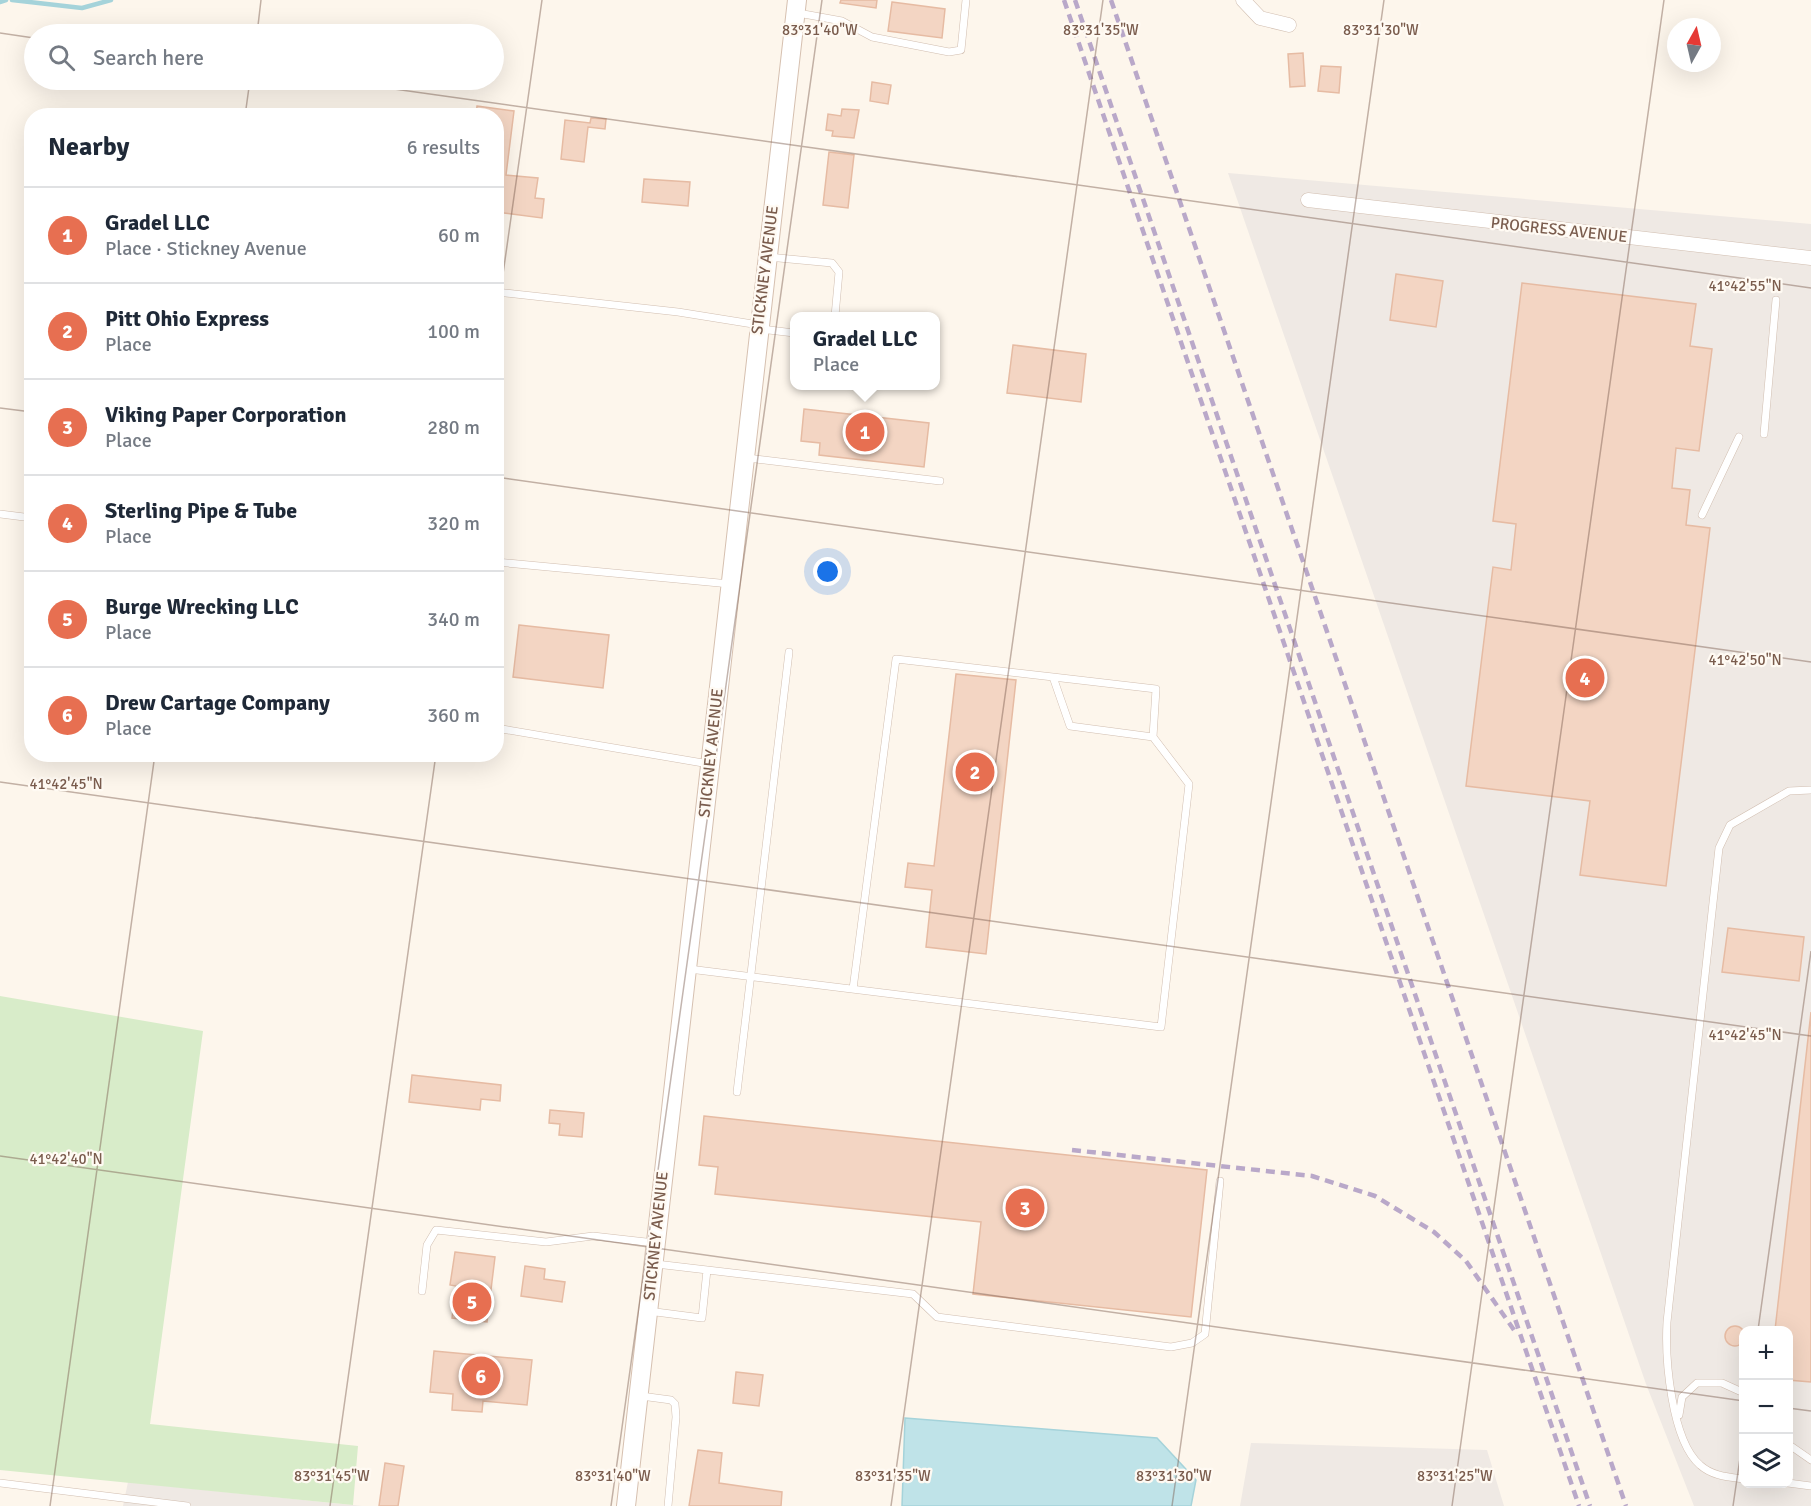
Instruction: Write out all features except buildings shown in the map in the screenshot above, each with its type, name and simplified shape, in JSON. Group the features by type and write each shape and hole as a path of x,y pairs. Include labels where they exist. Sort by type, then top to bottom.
{"street":[{"path":"1243,0 1251,12 1260,18 1289,25"},
{"name":"STICKNEY AVENUE","path":"626,1506 796,6"},
{"name":"PROGRESS AVENUE","path":"1308,200 1811,258"}],"lane":[{"path":"796,6 842,21 872,36 949,52 961,50 966,0"},
{"path":"767,256 832,263 838,272 835,312"},
{"path":"504,293 688,314 790,332"},
{"path":"1764,434 1776,300"},
{"path":"1702,515 1739,436"},
{"path":"744,458 940,481"},
{"path":"0,514 24,517"},
{"path":"504,563 730,584"},
{"path":"737,1092 789,652"},
{"path":"687,968 853,989 1161,1027 1189,784 1153,737 1156,689 896,659 853,989"},
{"path":"1053,677 1070,726 1153,737"},
{"path":"504,729 710,764"},
{"path":"1739,1478 1721,1476 1700,1465 1683,1442 1665,1356 1666,1322 1719,848 1730,825 1789,791 1811,790"},
{"path":"653,1263 913,1294 938,1317 1171,1347 1192,1343 1205,1334 1220,1181"},
{"path":"422,1291 427,1245 436,1230 546,1242 593,1236 656,1243"},
{"path":"648,1311 702,1318 707,1270"},
{"path":"1678,1420 1682,1397 1697,1383 1722,1383 1739,1391"},
{"path":"638,1396 670,1400 675,1404 676,1417 668,1506"},
{"path":"1793,1447 1811,1460"},
{"path":"0,1483 187,1506"},
{"path":"1793,1484 1811,1486"}],"shaded area":[{"path":"1228,173 1811,224 1811,1506 1694,1506 1646,1384"},
{"path":"1251,1443 1487,1450 1504,1506 1240,1506"},
{"path":"128,1482 362,1506 123,1506"}],"green space":[{"path":"0,996 203,1031 150,1424 358,1446 353,1505 0,1470"}],"water":[{"path":"905,1418 1157,1438 1196,1480 1191,1506 902,1506"}],"waterway":[{"path":"0,2 6,0"},
{"path":"12,0 82,8 111,0"}],"railway":[{"path":"1064,0 1579,1506"},
{"path":"1075,0 1590,1506"},
{"path":"1111,0 1626,1506"},
{"path":"1072,1150 1312,1176 1375,1196 1434,1232 1466,1261 1514,1330"}],"place":[{"name":"Gradel LLC","path":"865,432"},
{"name":"Sterling Pipe & Tube","path":"1585,678"},
{"name":"Pitt Ohio Express","path":"975,772"},
{"name":"Viking Paper Corporation","path":"1025,1208"},
{"name":"Burge Wrecking LLC","path":"472,1302"},
{"name":"Drew Cartage Company","path":"481,1376"}]}
